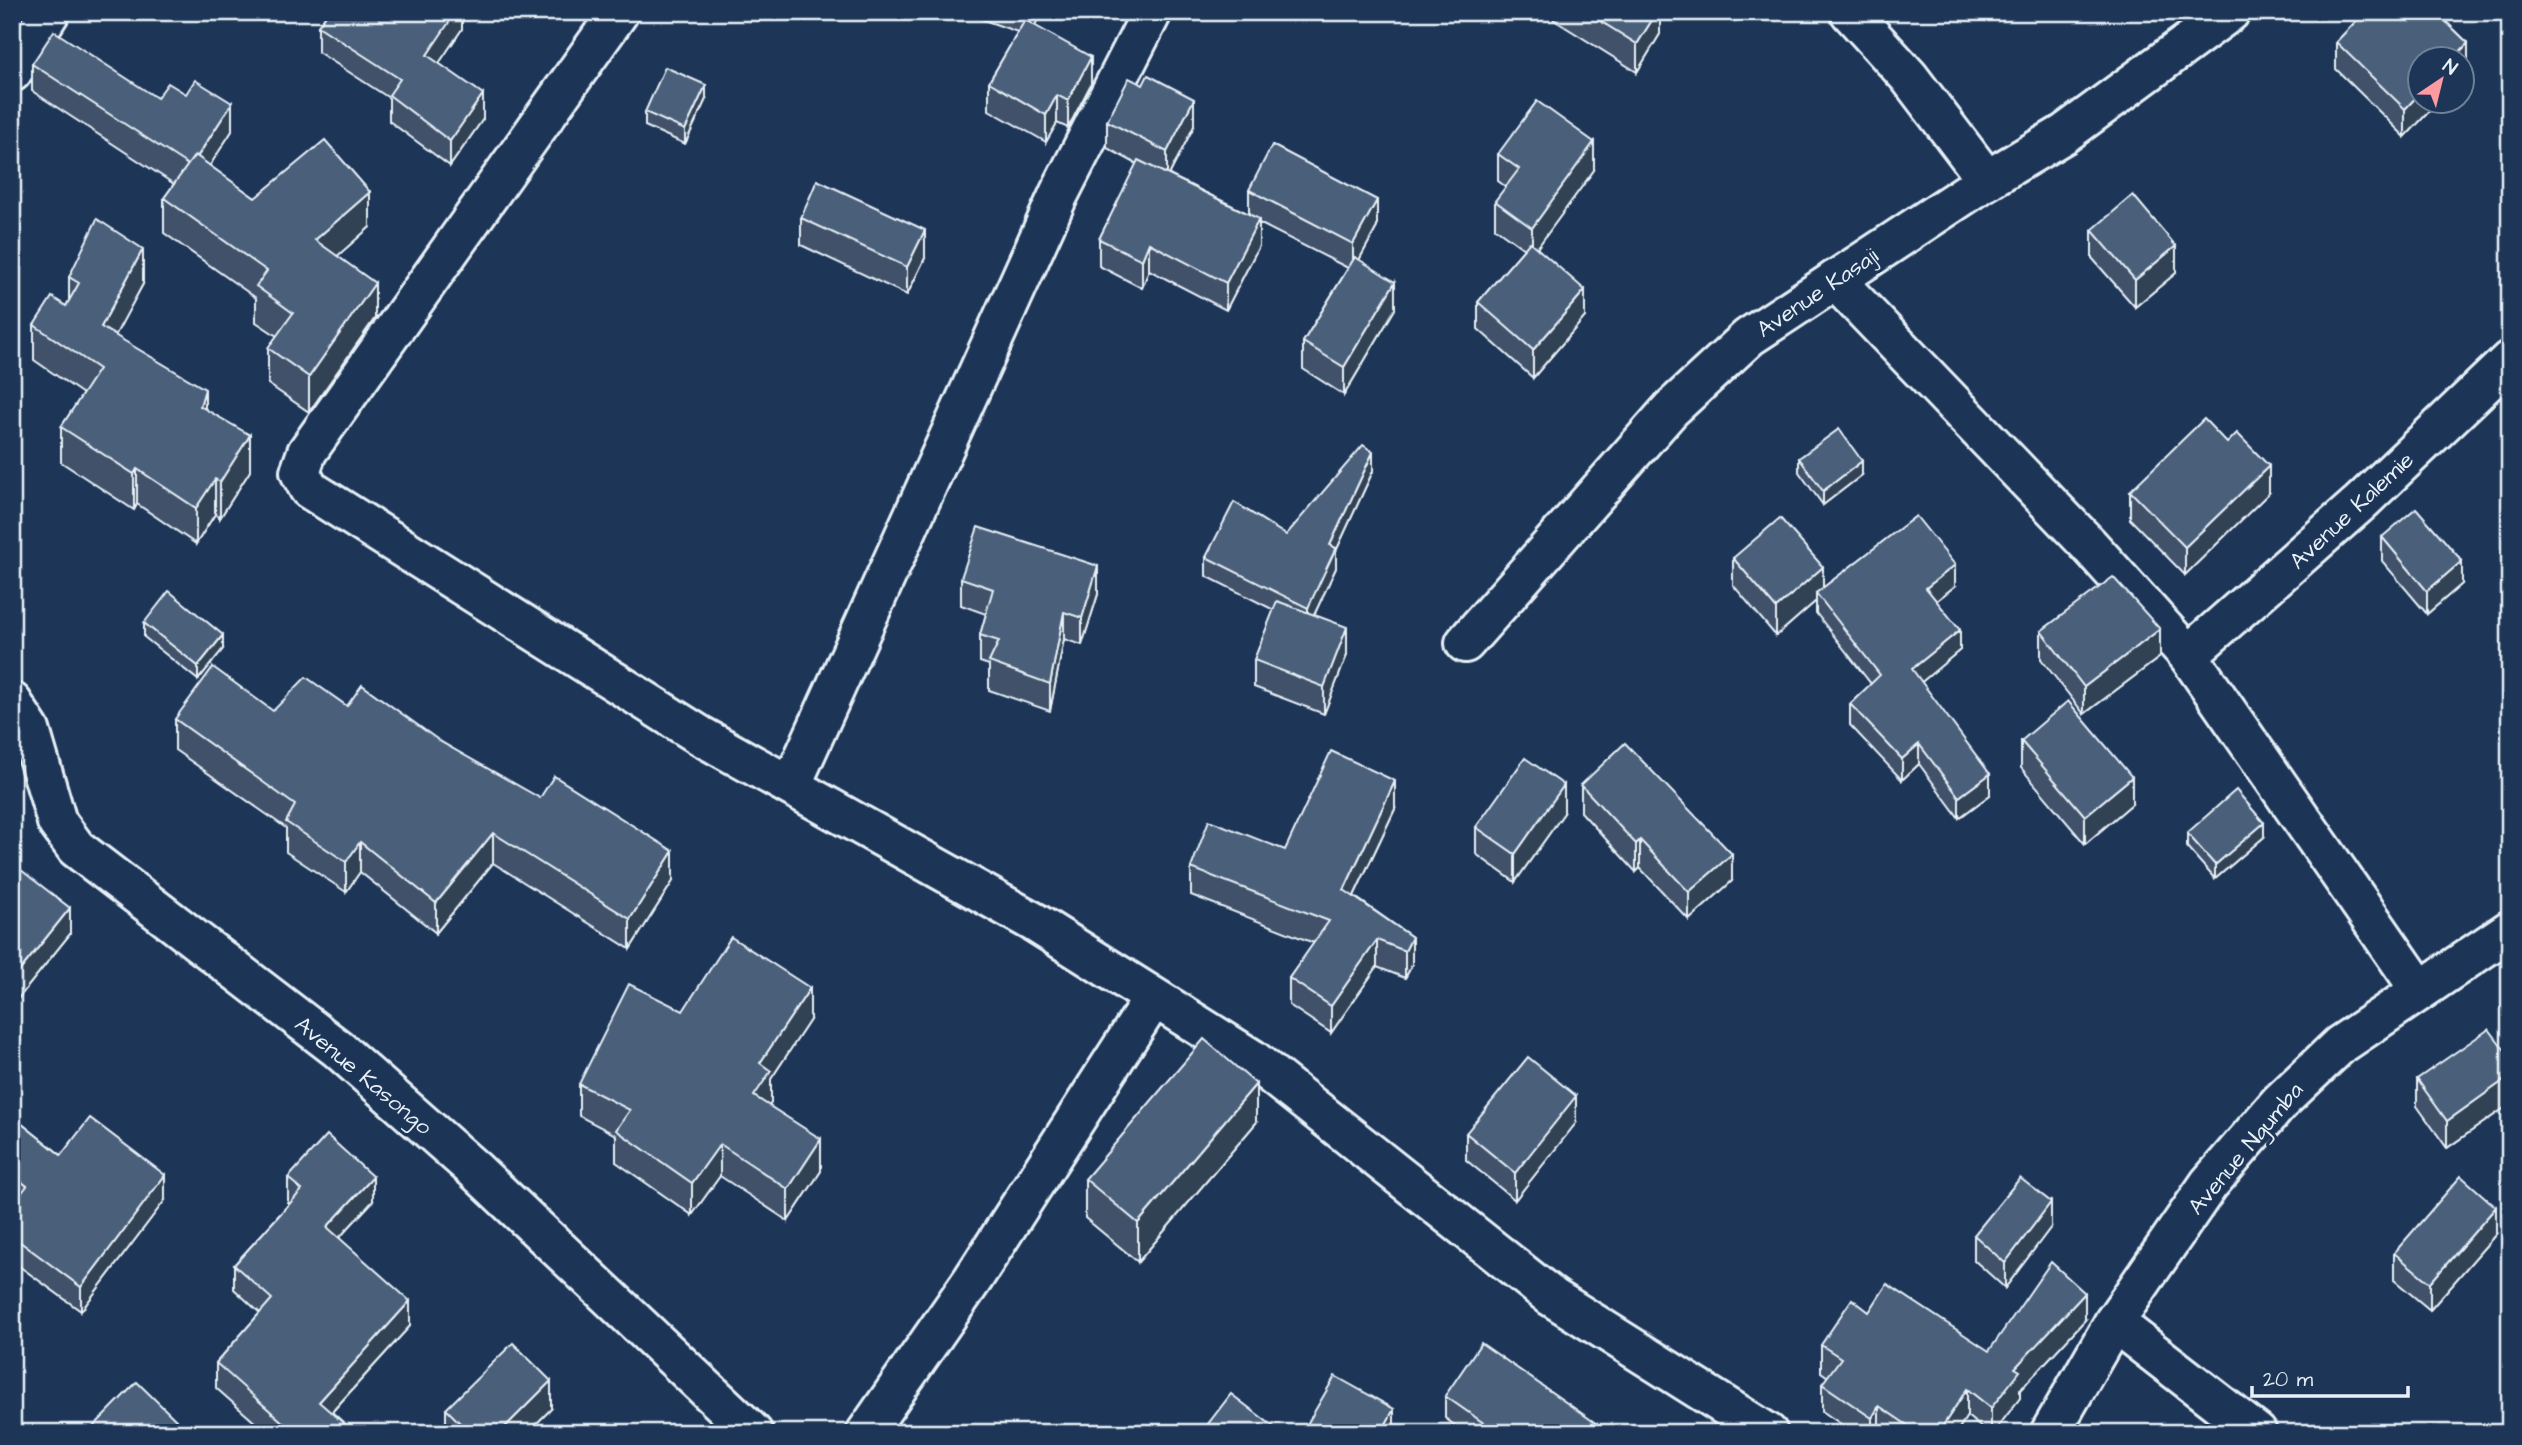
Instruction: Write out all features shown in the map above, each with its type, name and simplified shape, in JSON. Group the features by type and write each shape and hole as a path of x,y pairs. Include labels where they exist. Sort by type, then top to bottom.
{"street":[{"path":"12,72 50,12"},
{"path":"619,12 307,452 300,472 309,489 701,736 1034,922 1252,1059 1552,1297 1769,1433"},
{"path":"790,786 1054,207 1152,12"},
{"path":"1850,12 1909,77 1987,180"},
{"name":"Avenue Kasaji","path":"1465,643 1671,409 1749,337 1987,180 2064,134 2230,12"},
{"path":"1835,280 2079,535 2188,654 2420,990"},
{"name":"Avenue Kalemie","path":"2188,654 2360,503 2510,360"},
{"name":"Avenue Kasongo","path":"12,702 30,730 57,822 76,848 338,1049 475,1170 753,1433"},
{"name":"Avenue Ngumba","path":"2050,1433 2114,1322 2209,1184 2280,1102 2340,1045 2510,930"},
{"path":"866,1433 973,1279 1153,999"},
{"path":"2114,1322 2257,1433"}],"building":[{"path":"328,12 456,12 427,55 483,94 450,141 389,95 400,79 318,26"},
{"path":"1586,12 1657,12 1637,44"},
{"path":"2365,12 2436,12 2468,43 2465,46 2406,46 2405,109 2336,42"},
{"path":"1025,20 1091,57 1068,101 1057,95 1046,115 989,82"},
{"path":"54,31 157,98 168,83 186,94 195,80 232,103 197,157 195,155 188,165 32,64"},
{"path":"665,67 706,85 685,130 645,112"},
{"path":"1148,75 1194,99 1167,152 1107,121 1129,78 1143,85"},
{"path":"1537,101 1594,142 1532,228 1495,201 1519,169 1498,154"},
{"path":"325,140 370,192 315,240 375,283 309,377 268,348 293,313 256,286 267,271 164,198 195,155 255,198"},
{"path":"1272,145 1377,200 1353,244 1249,190"},
{"path":"1138,160 1259,219 1226,283 1149,243 1142,260 1099,239"},
{"path":"817,180 925,230 907,267 801,218"},
{"path":"2133,195 2176,246 2135,280 2092,230"},
{"path":"97,219 143,249 101,327 205,389 200,406 250,435 220,482 215,479 196,508 137,469 134,474 61,427 99,369 34,325 52,297 66,306 79,283 69,277"},
{"path":"1530,242 1585,290 1533,350 1478,302"},
{"path":"1355,257 1395,282 1344,367 1303,342"},
{"path":"2204,419 2227,443 2237,433 2269,466 2185,547 2130,491"},
{"path":"1839,429 1862,461 1823,491 1799,458"},
{"path":"1363,445 1373,452 1330,545 1336,548 1308,608 1206,557 1234,502 1286,535"},
{"path":"2416,508 2462,561 2427,591 2382,537"},
{"path":"1916,516 1955,565 1926,588 1960,630 1912,669 1990,774 1959,797 1919,744 1902,759 1850,704 1880,675 1816,593"},
{"path":"1780,518 1823,567 1776,608 1733,558"},
{"path":"978,527 1098,566 1082,618 1064,612 1050,684 989,662 999,641 980,635 993,589 961,578"},
{"path":"2113,577 2160,629 2084,687 2041,631"},
{"path":"169,591 223,635 198,666 144,623"},
{"path":"1277,601 1347,627 1324,687 1254,660"},
{"path":"213,667 273,711 306,677 347,706 362,685 441,742 540,798 554,776 673,851 630,919 493,833 436,903 360,842 346,862 286,822 295,805 175,719"},
{"path":"2068,701 2132,777 2085,816 2021,741"},
{"path":"1625,743 1732,854 1689,892 1640,840 1636,844 1581,785"},
{"path":"1331,751 1395,781 1344,890 1412,937 1405,951 1377,940 1331,1006 1289,978 1329,921 1191,868 1209,820 1285,850"},
{"path":"1525,758 1564,785 1515,854 1476,827"},
{"path":"2236,790 2264,823 2215,865 2187,833"},
{"path":"12,863 70,908 13,979 12,978"},
{"path":"731,937 810,988 760,1063 771,1071 754,1096 821,1139 788,1189 720,1144 692,1183 616,1130 630,1110 579,1084 629,984 683,1011"},
{"path":"2489,1029 2510,1057 2510,1076 2447,1121 2417,1079"},
{"path":"1204,1039 1256,1084 1138,1223 1085,1179"},
{"path":"1528,1057 1576,1096 1515,1173 1466,1133"},
{"path":"12,1116 61,1155 90,1118 165,1175 81,1287 12,1236 12,1205 27,1186 12,1174"},
{"path":"327,1135 373,1177 327,1227 410,1301 319,1402 355,1433 295,1433 216,1363 272,1299 234,1265 302,1190 288,1178"},
{"path":"2461,1176 2496,1207 2430,1283 2394,1253"},
{"path":"2020,1178 2051,1202 2005,1263 1974,1235"},
{"path":"2051,1262 2085,1293 2015,1368 2020,1371 1991,1408 1967,1389 1938,1433 1919,1433 1879,1406 1872,1418 1822,1384 1841,1358 1821,1345 1852,1299 1869,1312 1887,1284 1989,1351"},
{"path":"513,1343 551,1381 499,1433 470,1433 446,1409"},
{"path":"1481,1343 1597,1424 1591,1433 1498,1433 1445,1396"},
{"path":"1335,1376 1394,1409 1381,1433 1302,1433"},
{"path":"137,1382 177,1421 165,1433 87,1433"},
{"path":"1231,1394 1282,1433 1201,1433"}]}
